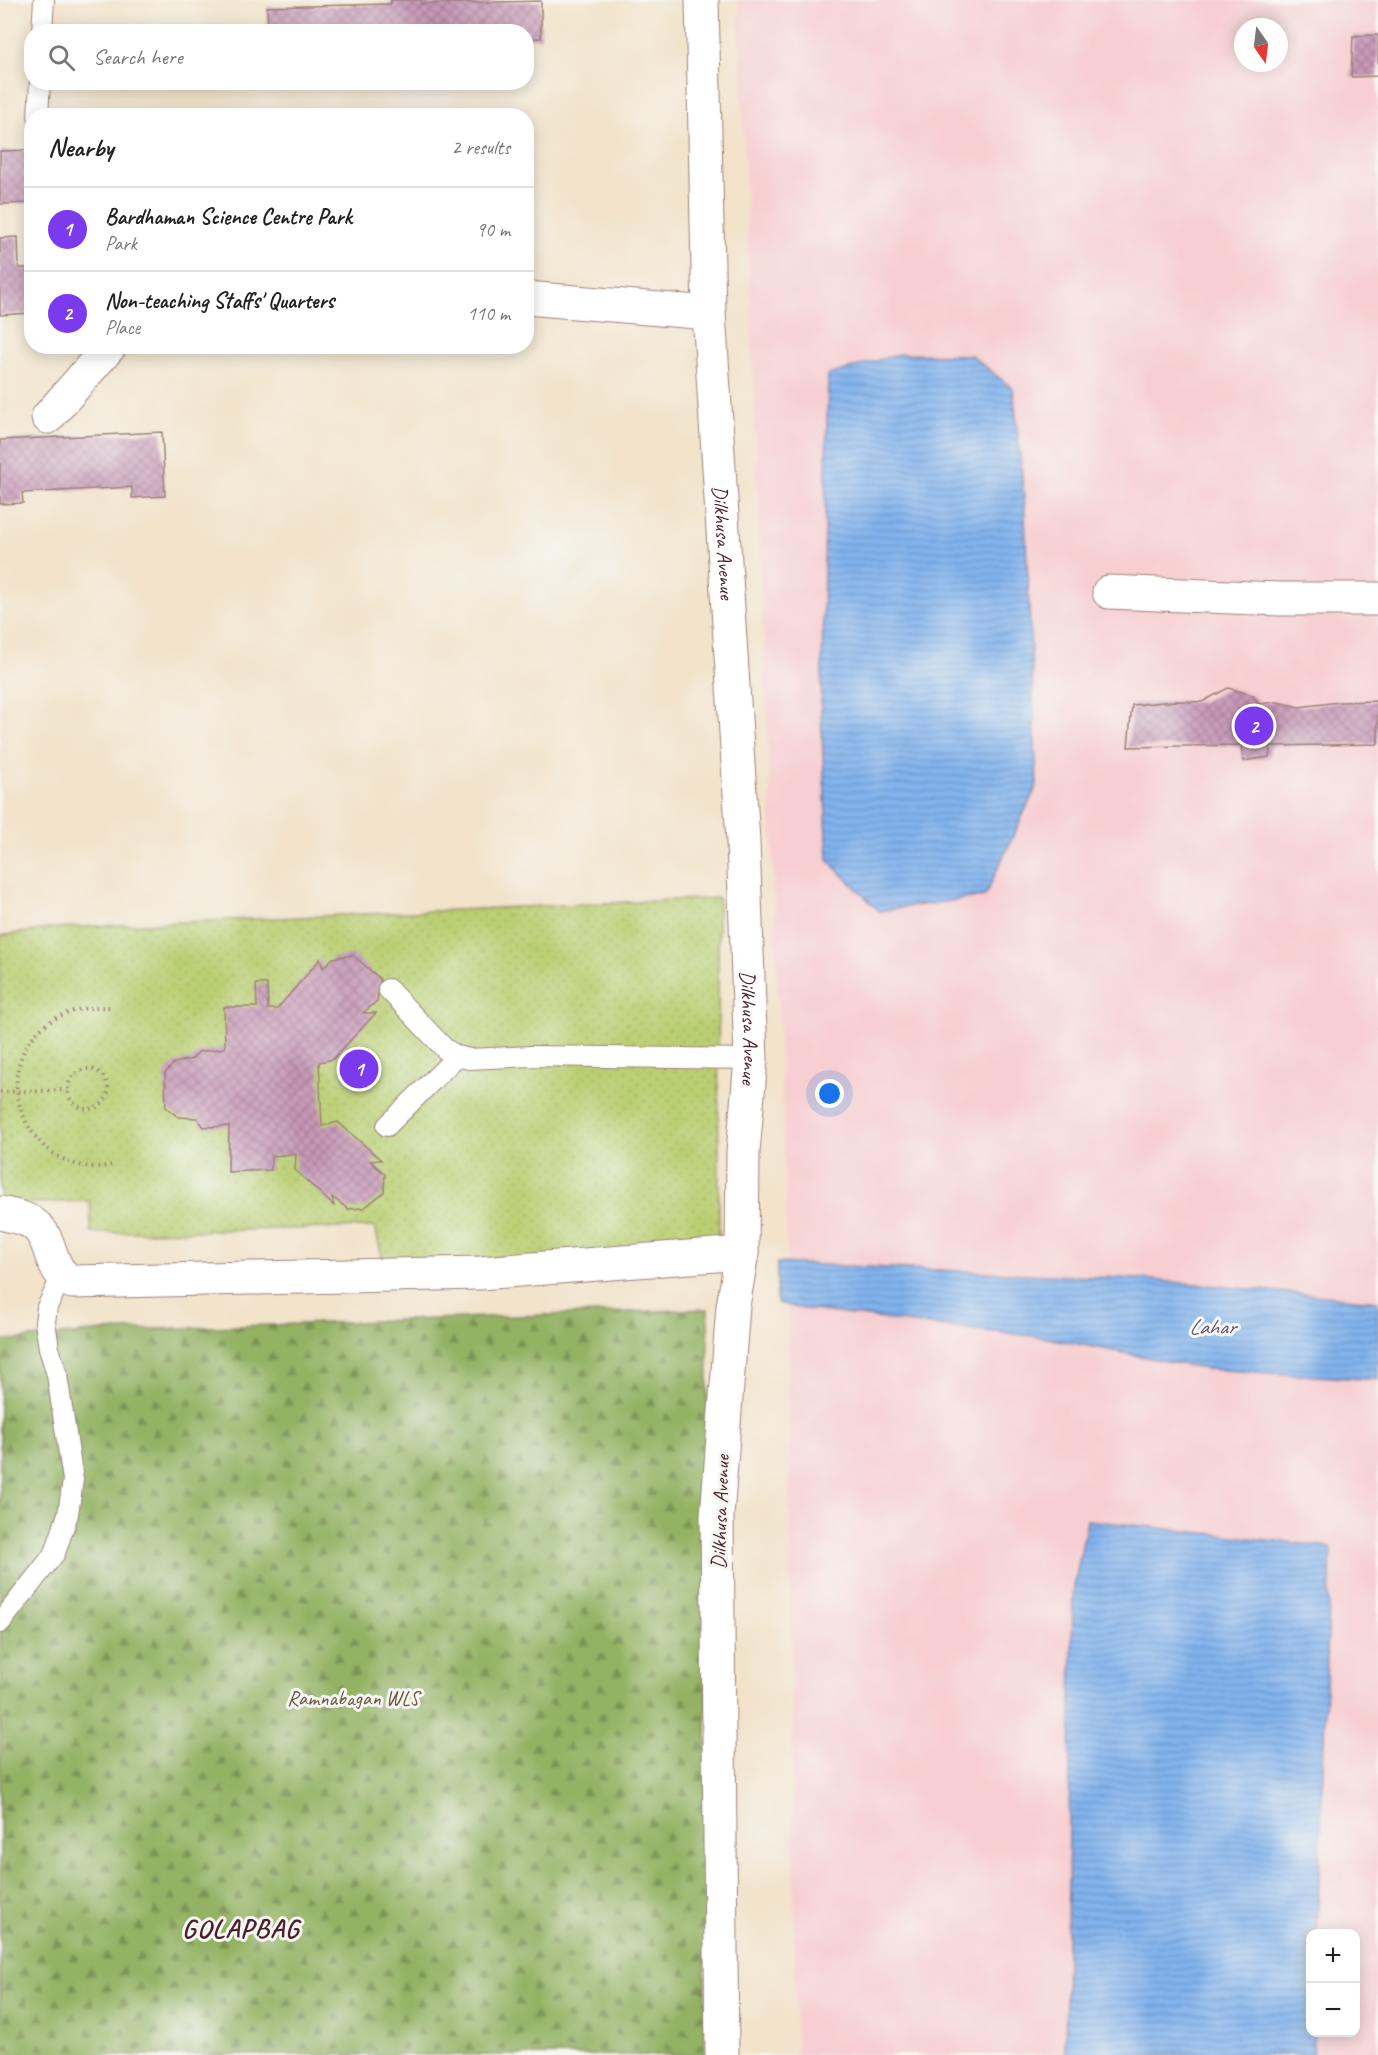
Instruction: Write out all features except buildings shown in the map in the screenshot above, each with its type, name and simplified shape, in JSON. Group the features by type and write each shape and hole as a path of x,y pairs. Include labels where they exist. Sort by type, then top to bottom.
{"street":[{"name":"Dilkhusa Avenue","path":"702,0 710,313 743,841 751,1059 742,1152 742,1253 733,1306 717,1516 722,2055"},
{"path":"534,299 710,313"},
{"path":"48,417 103,354"},
{"path":"1108,591 1281,599 1378,598"},
{"path":"0,1213 25,1219 40,1230 62,1276 72,1282 480,1273 742,1253"}],"lane":[{"path":"42,24 44,0"},
{"path":"38,108 40,90"},
{"path":"388,989 445,1048 457,1056 470,1059 531,1056 751,1059"},
{"path":"387,1126 457,1056"},
{"path":"0,1623 55,1553 69,1514 73,1480 57,1375 49,1348 45,1322 47,1307 62,1276"}],"path":[{"path":"111,1007 90,1007 71,1011 44,1026 30,1041 21,1060 16,1079 21,1113 27,1126 44,1147 59,1158 74,1164 100,1167 111,1165"},
{"path":"86,1069 102,1074 108,1089 105,1101 101,1106 92,1110 76,1106 68,1090 68,1084 74,1075 86,1069"},
{"path":"0,1092 68,1090"}],"shaded area":[{"path":"738,0 1378,0 1378,2055 796,2055 786,1199"}],"green space":[{"path":"718,898 719,1254 385,1270 375,1227 91,1233 90,1201 0,1204 0,936 54,928"},
{"name":"Ramnabagan WLS","path":"708,1309 705,2055 0,2055 0,1341 103,1331"}],"water":[{"path":"899,354 971,355 1013,389 1024,495 1037,785 985,896 879,911 828,860 821,711 828,375"},
{"name":"Lahar","path":"777,1263 1141,1279 1378,1301 1378,1380 1206,1369 1042,1337 798,1308 777,1303"},
{"path":"1087,1520 1331,1547 1317,1929 1306,1929 1306,2037 1314,2037 1313,2055 1065,2055 1073,1592"}],"place":[{"name":"Non-teaching Staffs' Quarters","path":"1254,726"},
{"name":"Bardhaman Science Centre Park","path":"359,1069"}],"district":[{"name":"GOLAPBAG","path":"241,1928"}]}
